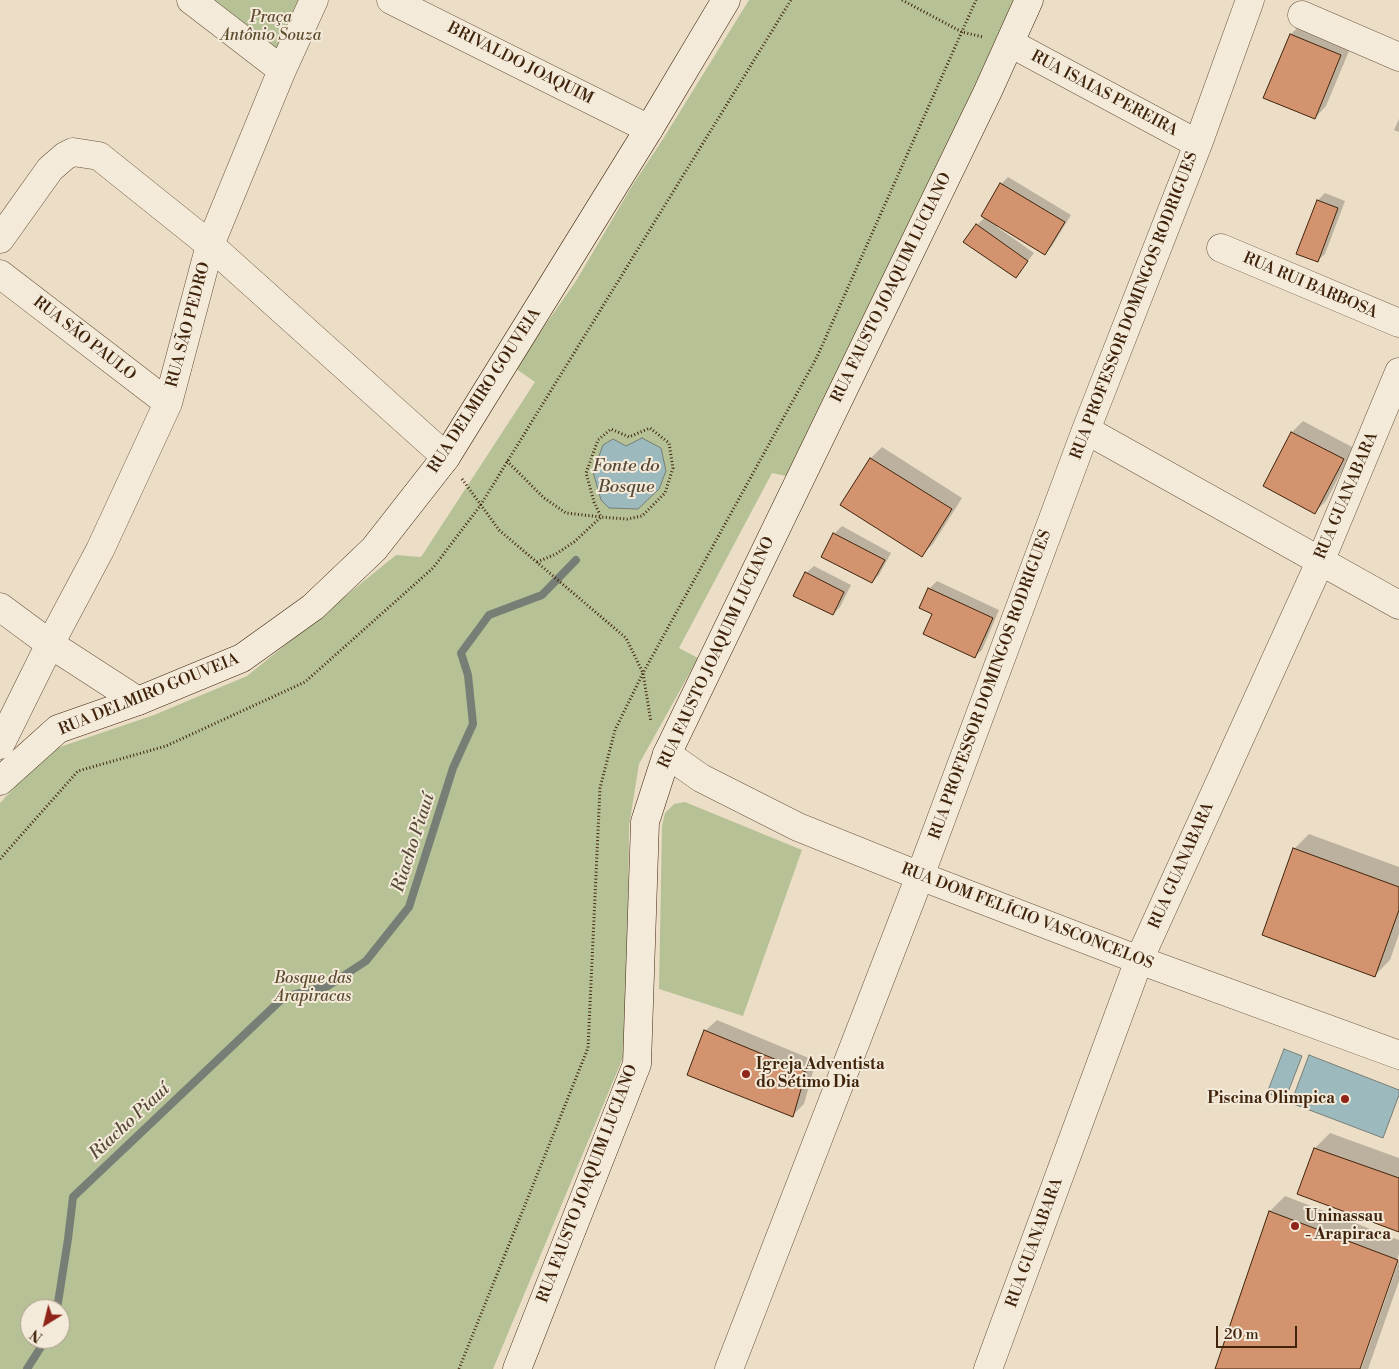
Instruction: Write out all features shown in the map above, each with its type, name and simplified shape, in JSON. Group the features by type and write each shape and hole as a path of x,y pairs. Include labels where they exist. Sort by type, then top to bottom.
{"street":[{"path":"191,0 282,70"},
{"name":"RUA SÃO PEDRO","path":"0,745 50,644 100,550 168,403 210,246 282,70 314,0"},
{"name":"BRIVALDO JOAQUIM","path":"391,0 649,129"},
{"name":"RUA DELMIRO GOUVEIA","path":"0,781 58,728 138,701 242,658 313,607 374,549 446,457 649,129 726,0"},
{"name":"RUA FAUSTO JOAQUIM LUCIANO","path":"516,1369 637,1064 645,822 667,754 1029,0"},
{"name":"RUA PROFESSOR DOMINGOS RODRIGUES","path":"729,1369 920,876 1086,430 1198,144 1250,0"},
{"path":"1302,16 1399,56"},
{"name":"RUA ISAIAS PEREIRA","path":"1010,43 1198,144"},
{"path":"0,240 50,169 65,156 73,152 99,156 210,246 446,457"},
{"name":"RUA RUI BARBOSA","path":"1221,248 1399,323"},
{"name":"RUA SÃO PAULO","path":"0,274 168,403"},
{"name":"RUA GUANABARA","path":"988,1369 1139,960 1320,562 1399,372"},
{"path":"1086,430 1399,605"},
{"path":"0,607 50,644 138,701"},
{"name":"RUA DOM FELÍCIO VASCONCELOS","path":"667,754 701,778 798,827 1139,960 1399,1055"}],"path":[{"path":"902,0 962,32 1010,43"},
{"path":"507,461 544,498 566,513 601,517 628,519 642,516 665,493 673,468 670,443 650,428 629,436 611,429 598,440 586,473 594,502 601,517"},
{"path":"446,457 499,530 626,638 643,673 652,727 667,754"},
{"path":"537,562 556,554 574,542 601,517"}],"green space":[{"name":"Praça Antônio Souza","path":"191,0 314,0 282,70"},
{"name":"Bosque das Arapiracas","path":"749,0 1015,0 791,477 772,473 679,648 698,658 639,764 629,826 627,1048 493,1369 0,1369 0,803 48,751 154,715 247,676 396,555 421,557 535,382 515,368 576,281 632,186"},
{"path":"685,802 802,850 743,1016 659,989 662,826 665,813 674,804"}],"water":[{"name":"Fonte do Bosque","path":"642,438 661,448 666,471 659,489 638,509 609,508 601,500 593,472 603,445 613,439 626,446"},
{"path":"1284,1049 1302,1056 1285,1100 1267,1093"},
{"name":"Piscina Olimpica","path":"1309,1055 1399,1090 1399,1095 1383,1138 1291,1103"}],"building":[{"path":"1290,34 1341,55 1315,119 1263,98"},
{"path":"1000,183 1065,222 1045,255 981,216"},
{"path":"1317,200 1338,208 1318,262 1296,254"},
{"path":"976,224 1028,261 1016,278 963,242"},
{"path":"1291,432 1344,459 1315,514 1263,486"},
{"path":"870,458 952,509 922,557 840,505"},
{"path":"833,533 885,560 872,583 821,557"},
{"path":"805,572 844,592 833,615 793,596"},
{"path":"928,588 993,618 975,658 923,634 932,614 919,608"},
{"path":"1293,848 1399,887 1399,910 1375,977 1262,935"},
{"name":"Igreja Adventista do Sétimo Dia","path":"704,1030 806,1072 793,1117 687,1075"},
{"path":"1314,1148 1399,1178 1399,1232 1297,1194"},
{"path":"1269,1211 1398,1260 1360,1369 1215,1369"}],"waterway":[{"name":"Riacho Piauí","path":"59,1299 73,1197 284,997 328,986 366,961 409,907 453,768 473,724 468,675 461,653 489,615 542,595 576,560"},
{"name":"Riacho Piauí","path":"27,1369 40,1349"}],"place":[{"name":"Igreja Adventista do Sétimo Dia","path":"746,1074"},
{"name":"Piscina Olimpica","path":"1345,1099"},
{"name":"Uninassau - Arapiraca","path":"1295,1226"}]}
